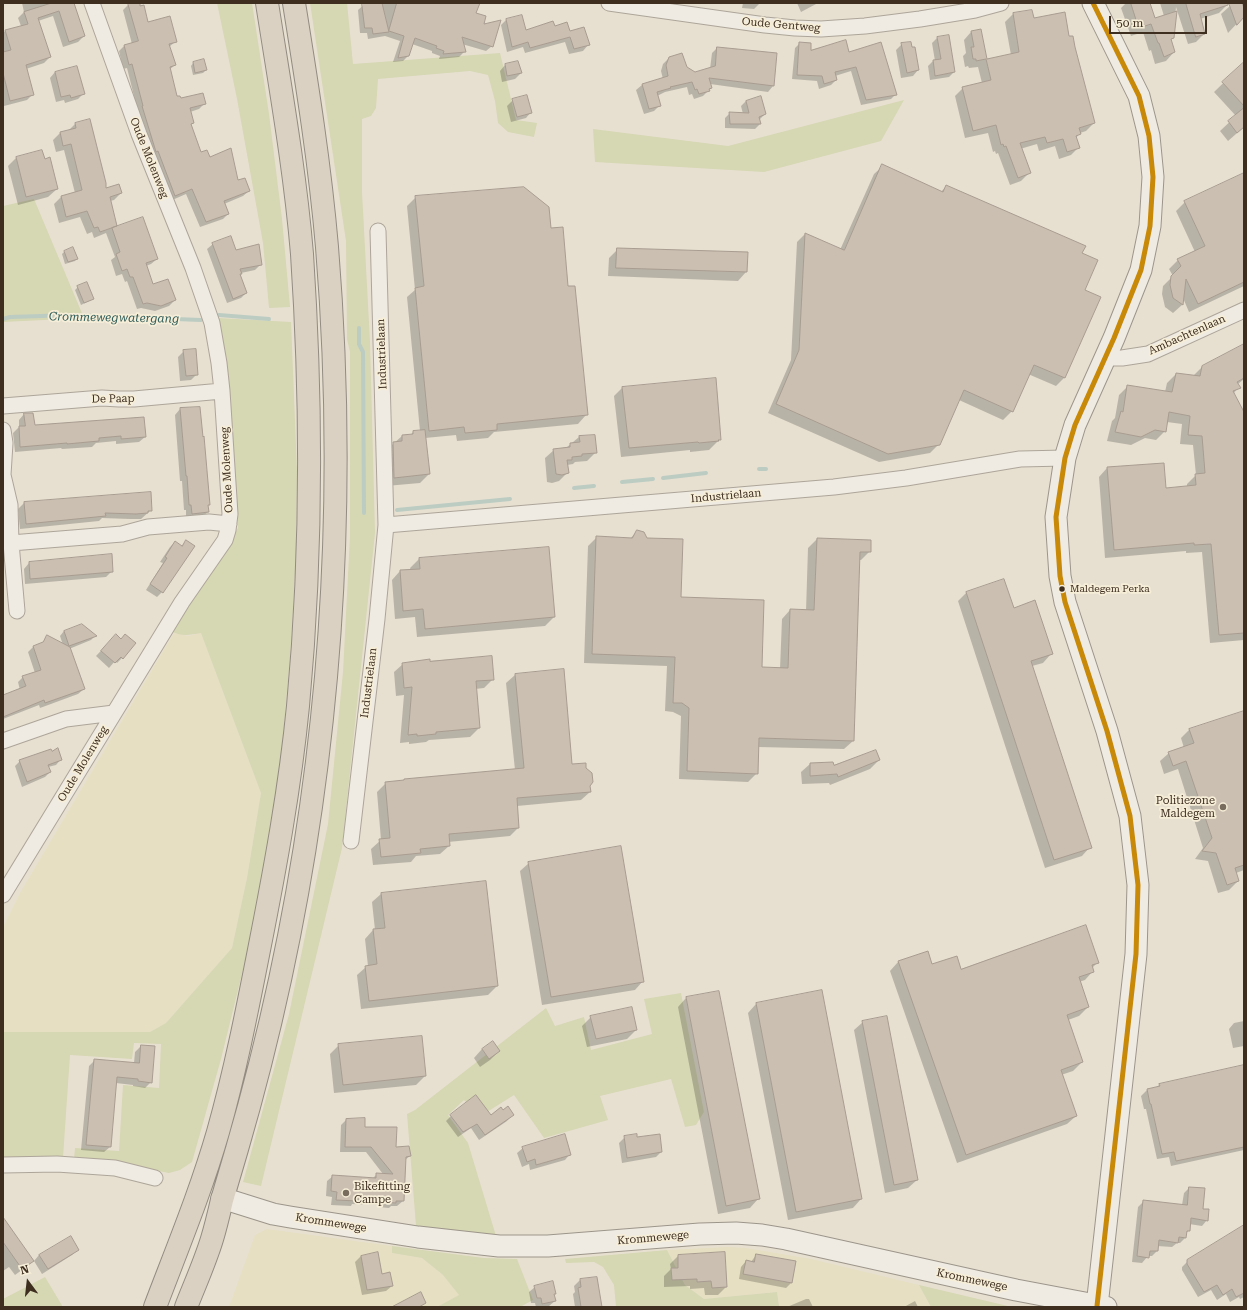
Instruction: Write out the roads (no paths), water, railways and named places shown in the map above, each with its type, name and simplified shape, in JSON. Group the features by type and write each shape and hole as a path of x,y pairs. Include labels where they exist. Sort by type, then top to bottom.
{"highway":[{"path":"155,1307 199,1191 218,1132 245,1021 277,858 298,709 308,543 308,410 302,252 284,107 267,3"},
{"path":"186,1307 212,1238 270,1027 294,912 318,764 324,710 333,597 335,529 335,409 327,247 312,116 294,3"}],"street":[{"name":"Oude Molenweg","path":"3,895 182,602 225,540 230,514 222,391 219,363 209,316 192,268 139,134 92,3"},
{"name":"Oude Gentweg","path":"609,3 765,25 821,29 865,26 920,19 975,10 1001,3"},
{"path":"1093,4 1139,96 1149,136 1153,177 1150,226 1141,270 1105,358 1075,425 1065,458 1056,517 1060,576 1065,602 1106,731 1130,816 1138,885 1136,954 1101,1306"},
{"name":"Industrielaan","path":"351,841 377,620 386,524 378,231"},
{"name":"Ambachtenlaan","path":"1105,358 1122,358 1148,354 1244,310"},
{"name":"De Paap","path":"3,406 102,398 134,399 222,391"},
{"path":"3,430 5,443 3,475 10,504 11,544 17,611"},
{"name":"Industrielaan","path":"386,524 834,487 906,478 1020,459 1065,458"},
{"path":"11,544 122,534 148,527 209,522 229,524"},
{"path":"3,741 66,719 114,713"},
{"path":"3,1165 57,1164 115,1168 155,1178"},
{"name":"Krommewege","path":"199,1191 272,1214 418,1237 498,1246 548,1246 700,1234 762,1234 786,1238 1016,1290 1101,1306"}],"waterway":[{"name":"Crommewegwatergang","path":"3,319 10,317 73,315 201,320"},
{"name":"Crommewegwatergang","path":"219,315 269,319"},
{"name":"Crommewegwatergang","path":"359,328 359,344 363,352 364,513"},
{"name":"Crommewegwatergang","path":"759,469 766,469"},
{"name":"Crommewegwatergang","path":"663,478 706,473"},
{"name":"Crommewegwatergang","path":"622,482 653,479"},
{"name":"Crommewegwatergang","path":"574,488 594,486"},
{"name":"Crommewegwatergang","path":"397,510 510,499"}],"place":[{"name":"Maldegem Perka","path":"1062,589"},
{"name":"Politiezone Maldegem","path":"1223,807"},
{"name":"Bikefitting Campe","path":"346,1193"}]}
